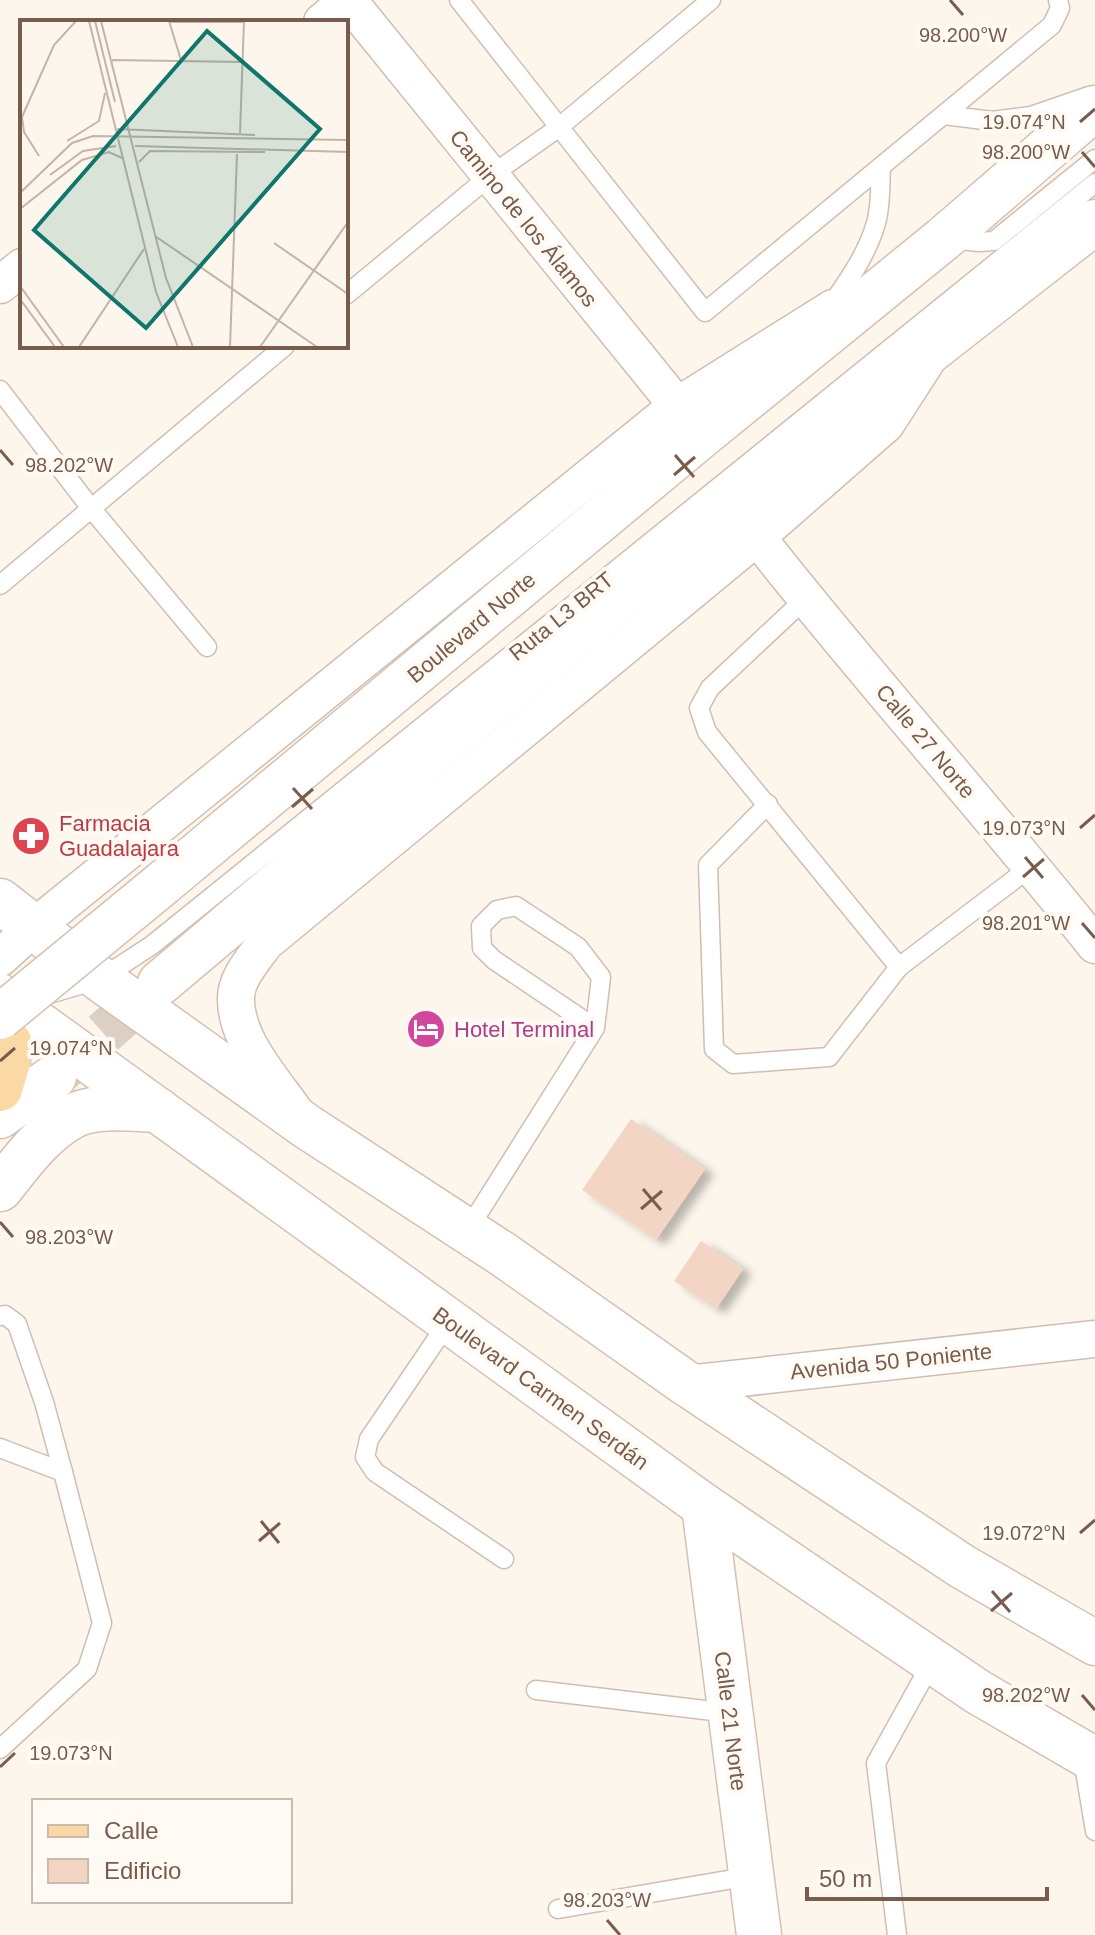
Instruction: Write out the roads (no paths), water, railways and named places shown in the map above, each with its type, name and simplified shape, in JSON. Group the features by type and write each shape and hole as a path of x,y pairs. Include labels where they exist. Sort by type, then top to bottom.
{"main road":[{"name":"Boulevard Norte","path":"2,1002 163,883 689,421 943,239 1095,108"},
{"path":"160,983 742,498 1095,222"},
{"path":"0,901 100,979 306,1126 467,1231 687,1384 963,1567 1095,1643"},
{"path":"0,1089 8,1062 2,1002"},
{"name":"Boulevard Carmen Serdán","path":"2,1002 158,1110 704,1506 978,1692 1088,1756"},
{"path":"0,1116 54,1077"},
{"path":"0,1189 40,1140 72,1116 109,1109 158,1110"},
{"name":"Calle 21 Norte","path":"704,1506 759,1935"}],"street":[{"path":"324,20 348,0"},
{"name":"Camino de los Álamos","path":"348,0 689,421"},
{"path":"0,285 20,269"},
{"path":"306,1126 266,1071 242,1030 236,997 244,972 265,943 757,537 886,424 933,350"},
{"name":"Boulevard Norte","path":"2,1002 33,928 689,421"},
{"name":"Calle 27 Norte","path":"757,537 805,599 1032,866 1095,945"},
{"name":"Avenida 50 Poniente","path":"687,1384 1095,1339"}],"lane":[{"path":"459,0 705,312 1052,25 1060,8 1058,0"},
{"path":"348,293 490,176 558,128 711,0"},
{"path":"944,115 992,121 1031,116 1095,94"},
{"path":"943,239 994,241 1095,159"},
{"path":"822,327 873,233 877,221 881,167"},
{"name":"Ruta L3 BRT","path":"2,1002 43,995 100,979 152,945 1095,183"},
{"path":"0,585 283,348"},
{"path":"0,390 90,507 207,647"},
{"path":"805,599 710,688 699,708 707,732 899,967"},
{"path":"768,804 708,865 714,1049 733,1064 829,1057 899,967 1032,866"},
{"path":"467,1231 595,1028 601,977 578,947 516,906 497,910 481,926 482,948 494,960 595,1028"},
{"path":"0,1316 5,1315 17,1324 44,1402 102,1623 87,1669 0,1749"},
{"path":"449,1321 369,1439 365,1457 375,1472 504,1559"},
{"path":"0,1448 63,1472"},
{"path":"897,1935 876,1763 932,1661"},
{"path":"536,1690 730,1713"},
{"path":"1088,1756 1095,1831"},
{"path":"558,1909 751,1876"}],"tunnel":[{"path":"54,1077 160,983"}],"place":[{"name":"Farmacia Guadalajara","path":"31,836"},
{"name":"Hotel Terminal","path":"426,1029"}]}
